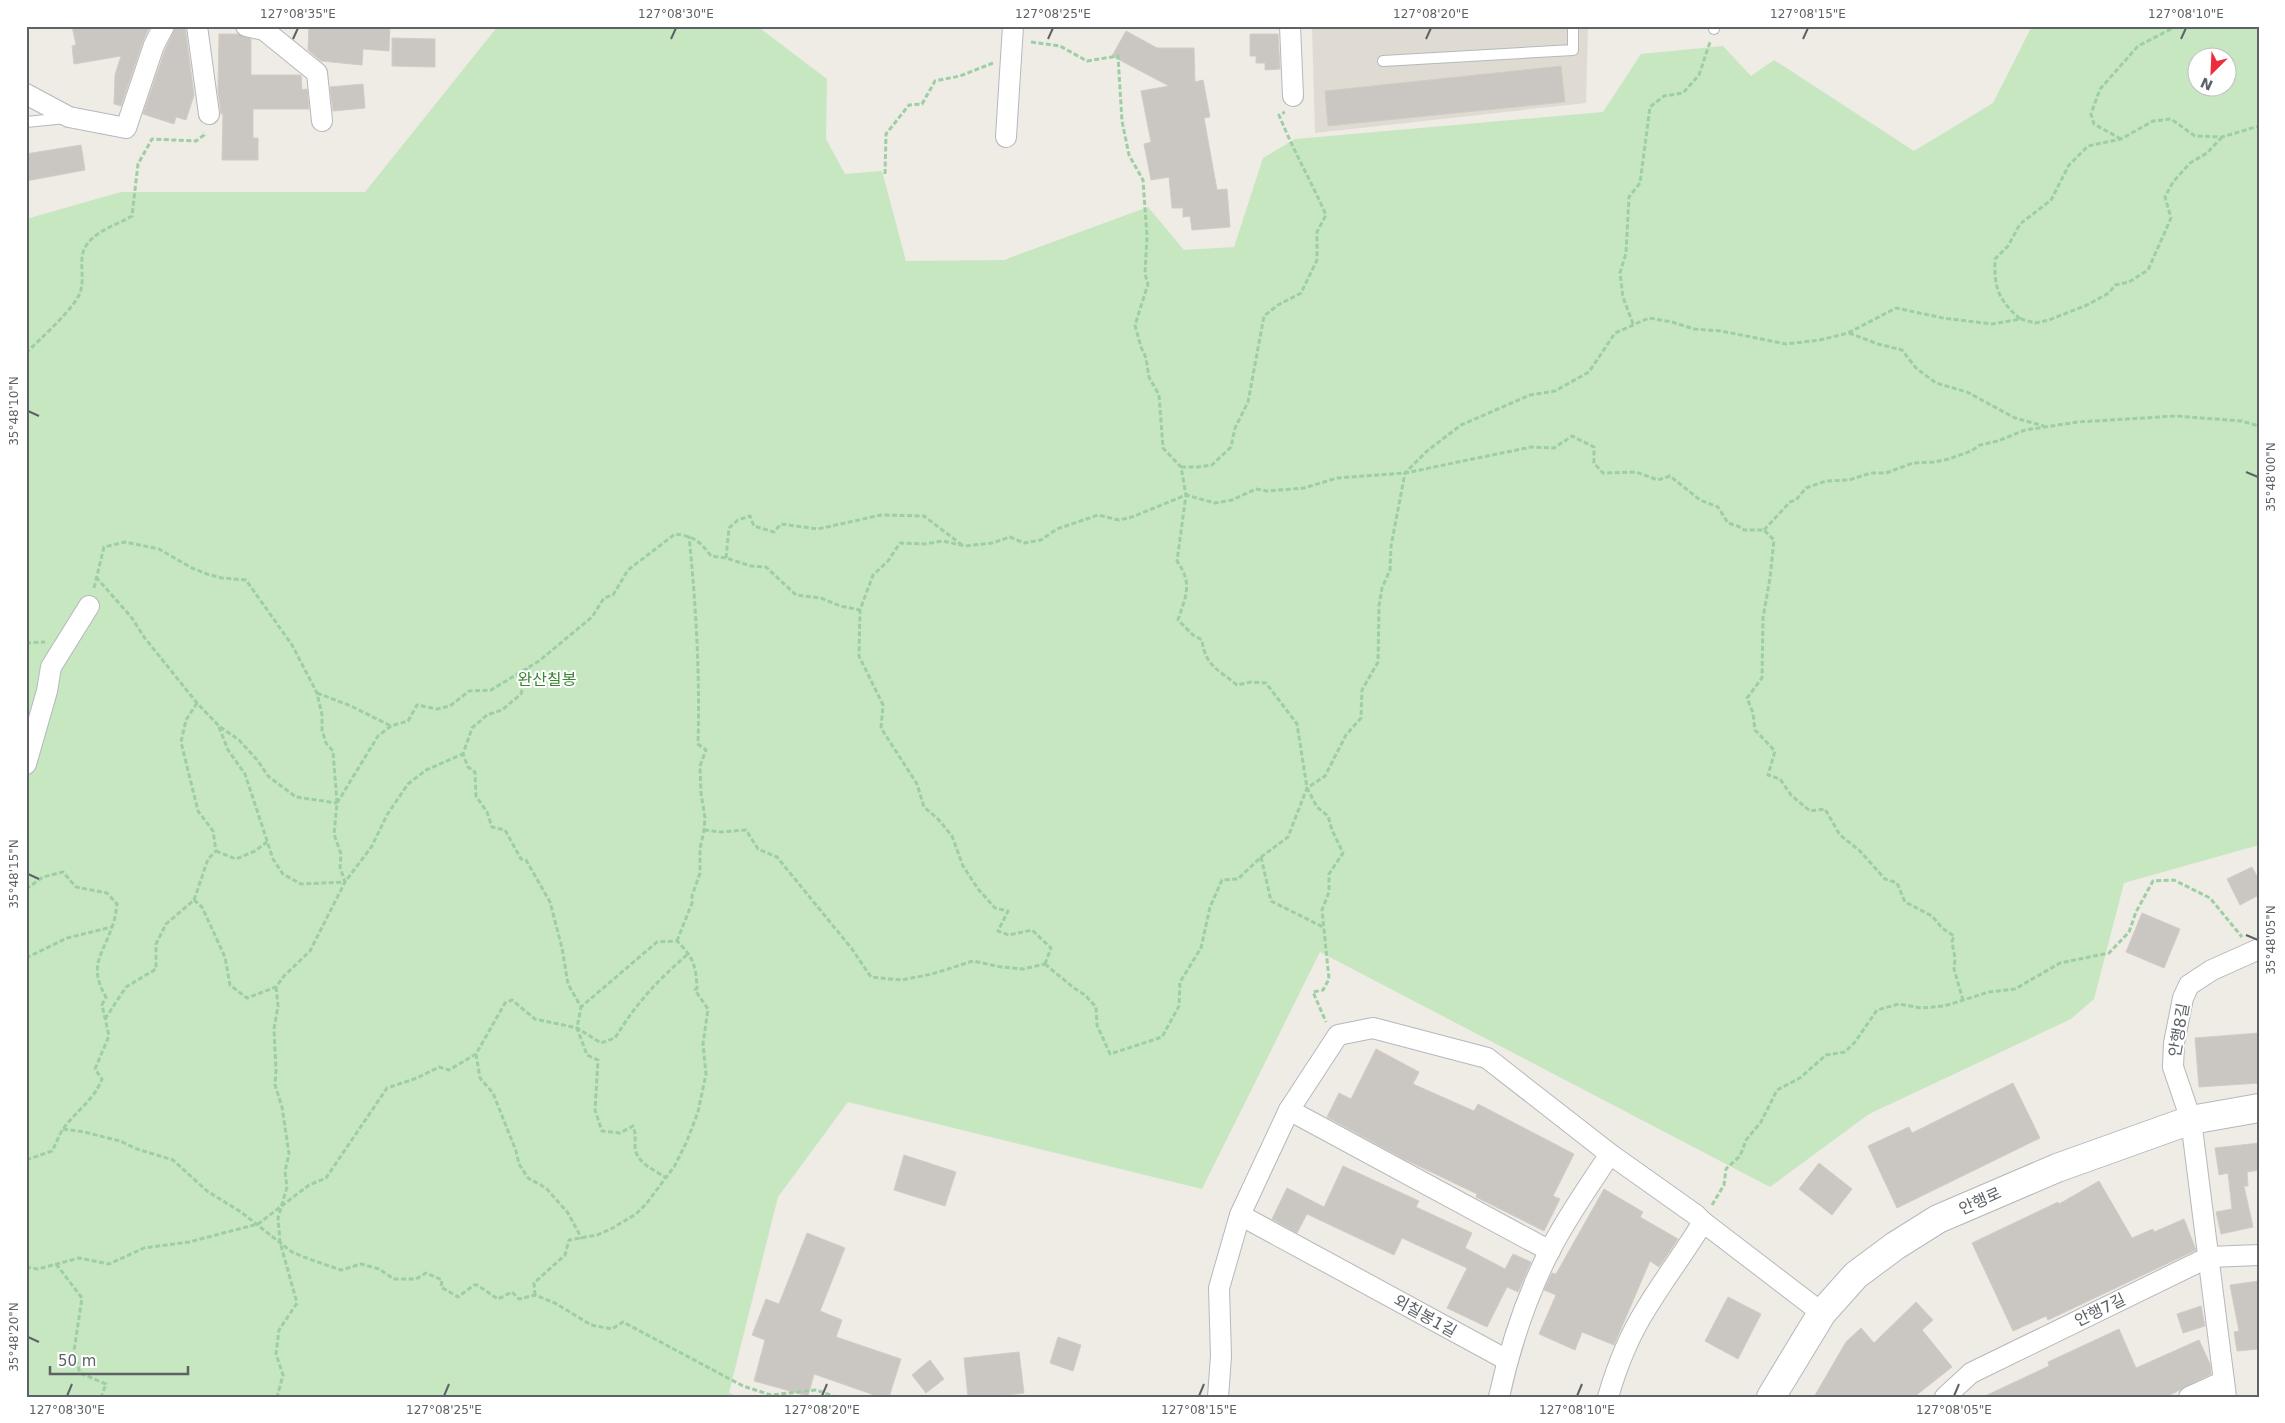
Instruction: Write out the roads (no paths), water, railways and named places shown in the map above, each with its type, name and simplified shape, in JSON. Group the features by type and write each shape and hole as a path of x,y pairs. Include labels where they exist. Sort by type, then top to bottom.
{"street":[{"path":"26,94 69,118 126,128 154,45 164,26"},
{"path":"197,26 209,114"},
{"path":"246,26 264,30 317,73 322,121"},
{"path":"1290,26 1293,96"},
{"path":"1006,137 1012,38"},
{"path":"26,764 47,691 51,667 89,606"},
{"name":"안행8길","path":"2191,1120 2172,1067 2174,1043 2184,998 2189,986 2212,970 2255,950"},
{"path":"1218,1397 1221,1356 1219,1288 1240,1215 1289,1110 1334,1040 1338,1035 1373,1028 1488,1058 1610,1154 1700,1218 1822,1313"},
{"name":"안행로","path":"1771,1397 1822,1313 1856,1274 1895,1246 1938,1219 2056,1168 2191,1120 2259,1108"},
{"path":"1289,1110 1550,1250"},
{"path":"2189,1397 2225,1389 2191,1120"},
{"path":"1499,1397 1507,1360 1525,1304 1550,1250 1610,1154"},
{"name":"외칠봉1길","path":"1240,1215 1507,1360"},
{"path":"1608,1397 1624,1352 1644,1310 1684,1254 1700,1218"},
{"name":"안행7길","path":"1945,1397 1971,1373 2209,1257 2259,1255"}],"lane":[{"path":"1383,61 1573,50 1573,26"},
{"path":"26,122 69,118"}],"park label":[{"name":"완산칠봉","path":"547,679"}]}
